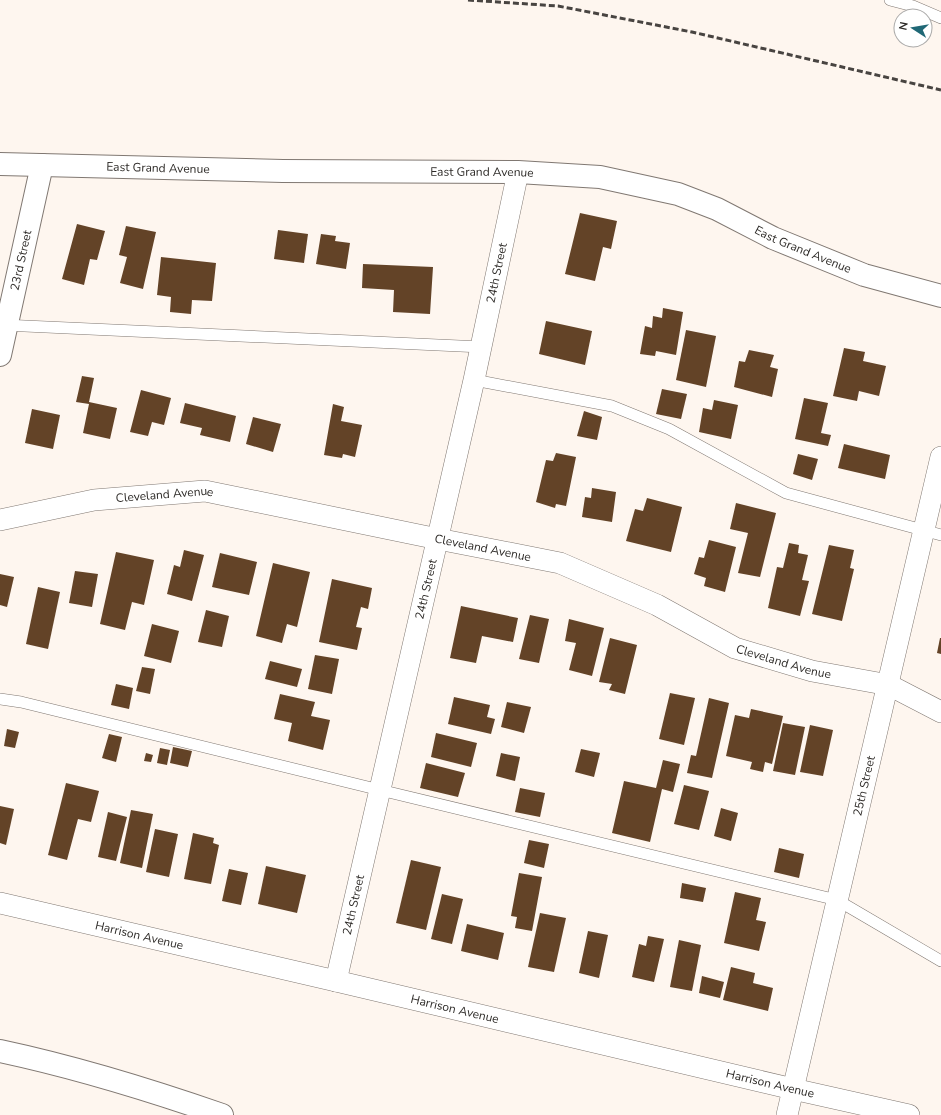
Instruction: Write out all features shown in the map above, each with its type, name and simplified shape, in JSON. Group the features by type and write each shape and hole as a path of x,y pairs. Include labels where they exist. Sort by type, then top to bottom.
{"main road":[{"name":"East Grand Avenue","path":"0,164 284,172 518,172 600,177 678,194 716,209 773,238 864,275 941,296"},
{"name":"23rd Street","path":"0,355 3,325 42,165"},
{"path":"0,1051 36,1059 170,1097 222,1115"}],"street":[{"name":"24th Street","path":"336,981 482,347 518,172"},
{"name":"25th Street","path":"787,1115 889,685 932,533 941,457"},
{"name":"Cleveland Avenue","path":"0,520 94,500 205,491 560,563 657,605 735,648 812,671 889,685 941,712"},
{"name":"Harrison Avenue","path":"0,903 336,981 793,1090 909,1115"}],"lane":[{"path":"890,0 913,6 941,18"},
{"path":"3,325 482,347"},
{"path":"474,380 612,406 669,429 786,493 932,533"},
{"path":"0,699 21,702 838,900 941,961"}],"building":[{"path":"580,213 617,221 611,249 603,247 595,281 565,274"},
{"path":"77,224 105,231 97,260 90,259 84,285 62,279"},
{"path":"126,226 156,232 143,289 120,283 127,257 119,255"},
{"path":"278,230 308,234 304,263 274,259"},
{"path":"321,234 336,236 335,241 350,243 346,269 316,264"},
{"path":"161,257 216,263 212,301 192,300 191,314 170,312 171,297 157,295"},
{"path":"363,264 433,267 430,314 393,312 394,290 362,288"},
{"path":"663,308 683,312 676,355 656,351 655,356 640,354 645,326 652,328 653,316 662,318"},
{"path":"546,321 592,331 585,365 539,354"},
{"path":"686,330 716,336 706,387 676,380"},
{"path":"844,348 865,352 863,361 886,366 879,396 859,391 857,401 833,396"},
{"path":"749,350 774,355 770,367 778,369 772,397 734,387 739,361 745,362"},
{"path":"82,376 94,378 89,402 117,408 110,439 83,433 89,404 76,402"},
{"path":"662,389 687,394 681,419 656,414"},
{"path":"141,390 171,398 164,425 152,422 148,436 130,432"},
{"path":"804,398 828,403 821,433 831,435 828,446 795,439"},
{"path":"714,400 738,405 731,439 699,432 703,408 712,410"},
{"path":"185,403 236,416 230,442 200,435 202,428 180,423"},
{"path":"333,404 344,407 341,421 362,425 355,457 343,454 342,458 324,455"},
{"path":"32,409 60,415 53,449 25,443"},
{"path":"584,411 602,417 597,440 577,436"},
{"path":"253,417 281,424 273,452 246,444"},
{"path":"844,444 890,455 885,479 838,468"},
{"path":"556,453 576,457 566,506 556,504 555,508 536,502 546,460 553,461"},
{"path":"798,454 818,459 812,480 793,474"},
{"path":"592,488 616,492 612,522 582,517 585,497 591,498"},
{"path":"647,498 682,507 671,552 626,541 635,509 643,511"},
{"path":"736,503 776,513 760,577 738,573 748,533 730,529"},
{"path":"709,540 736,547 725,592 704,586 706,578 694,574 699,557 704,558"},
{"path":"789,543 799,545 798,553 808,555 802,580 809,581 800,616 768,608 777,567 783,568"},
{"path":"829,545 854,550 850,568 854,569 842,621 812,614"},
{"path":"184,550 204,555 192,601 167,594 174,565 180,567"},
{"path":"116,552 154,560 144,605 132,602 125,630 100,624"},
{"path":"220,553 257,562 249,595 212,587"},
{"path":"273,563 310,572 297,627 287,624 282,643 256,636"},
{"path":"75,571 98,574 92,607 69,603"},
{"path":"0,574 14,577 7,607 0,605"},
{"path":"332,579 372,588 368,609 361,607 356,627 362,628 357,650 319,642"},
{"path":"38,587 60,592 48,649 26,644"},
{"path":"461,606 518,618 513,642 482,636 476,663 450,658"},
{"path":"206,610 229,616 222,647 198,642"},
{"path":"530,615 549,619 539,663 519,659"},
{"path":"569,619 604,628 592,676 569,670 576,643 565,641"},
{"path":"152,624 179,631 171,663 144,656"},
{"path":"610,638 637,645 625,694 609,690 612,684 599,682"},
{"path":"941,638 941,654 937,653"},
{"path":"315,655 339,659 332,694 308,689"},
{"path":"270,661 302,669 297,687 265,679"},
{"path":"142,667 155,669 150,694 136,691"},
{"path":"116,684 133,688 129,709 111,705"},
{"path":"670,693 695,698 684,745 659,739"},
{"path":"280,694 315,702 311,716 330,720 323,750 288,741 292,723 274,719"},
{"path":"454,697 490,705 487,717 495,719 491,734 448,724"},
{"path":"709,698 729,703 712,778 687,773 691,755 696,756"},
{"path":"507,702 531,707 524,733 501,727"},
{"path":"751,709 783,716 772,764 765,762 763,772 750,769 752,762 726,756 735,715 749,718"},
{"path":"783,723 805,727 795,775 773,771"},
{"path":"810,725 833,730 823,776 800,772"},
{"path":"7,729 19,732 15,748 4,746"},
{"path":"436,733 477,743 471,767 431,757"},
{"path":"109,734 122,737 116,762 102,758"},
{"path":"173,747 192,751 188,767 170,763"},
{"path":"160,748 170,750 167,765 157,763"},
{"path":"581,749 600,753 594,777 575,772"},
{"path":"146,753 153,755 151,762 144,761"},
{"path":"501,753 520,757 515,781 496,776"},
{"path":"663,760 680,764 673,792 662,789 650,842 612,833 624,781 656,788"},
{"path":"426,763 465,773 458,797 420,788"},
{"path":"66,783 99,791 91,822 78,819 67,860 48,855"},
{"path":"684,785 709,791 699,830 674,824"},
{"path":"520,788 545,793 540,817 515,812"},
{"path":"0,806 14,809 6,845 0,843"},
{"path":"721,808 738,813 731,841 714,836"},
{"path":"131,810 153,814 142,868 120,863"},
{"path":"108,812 127,817 116,861 98,857"},
{"path":"155,829 178,834 169,877 146,872"},
{"path":"193,833 214,838 213,843 219,845 211,884 184,879"},
{"path":"529,840 549,844 544,868 524,863"},
{"path":"779,848 804,854 799,878 774,872"},
{"path":"411,860 441,867 426,930 396,923"},
{"path":"266,866 306,875 297,913 258,904"},
{"path":"229,869 248,873 241,905 222,901"},
{"path":"519,873 542,877 532,931 515,928 517,917 511,916"},
{"path":"682,883 706,888 703,902 680,898"},
{"path":"735,892 761,898 756,920 766,922 759,951 724,943"},
{"path":"442,894 463,899 452,944 431,939"},
{"path":"540,913 566,918 554,972 528,967"},
{"path":"467,924 504,933 498,960 461,951"},
{"path":"588,931 608,935 599,978 579,973"},
{"path":"648,936 664,939 654,982 632,977 639,944 646,946"},
{"path":"679,940 701,945 692,991 670,987"},
{"path":"731,967 755,973 753,983 773,988 768,1011 723,1000"},
{"path":"702,976 724,982 720,998 699,993"}],"railway":[{"path":"468,0 558,6 692,32 941,90"}]}
